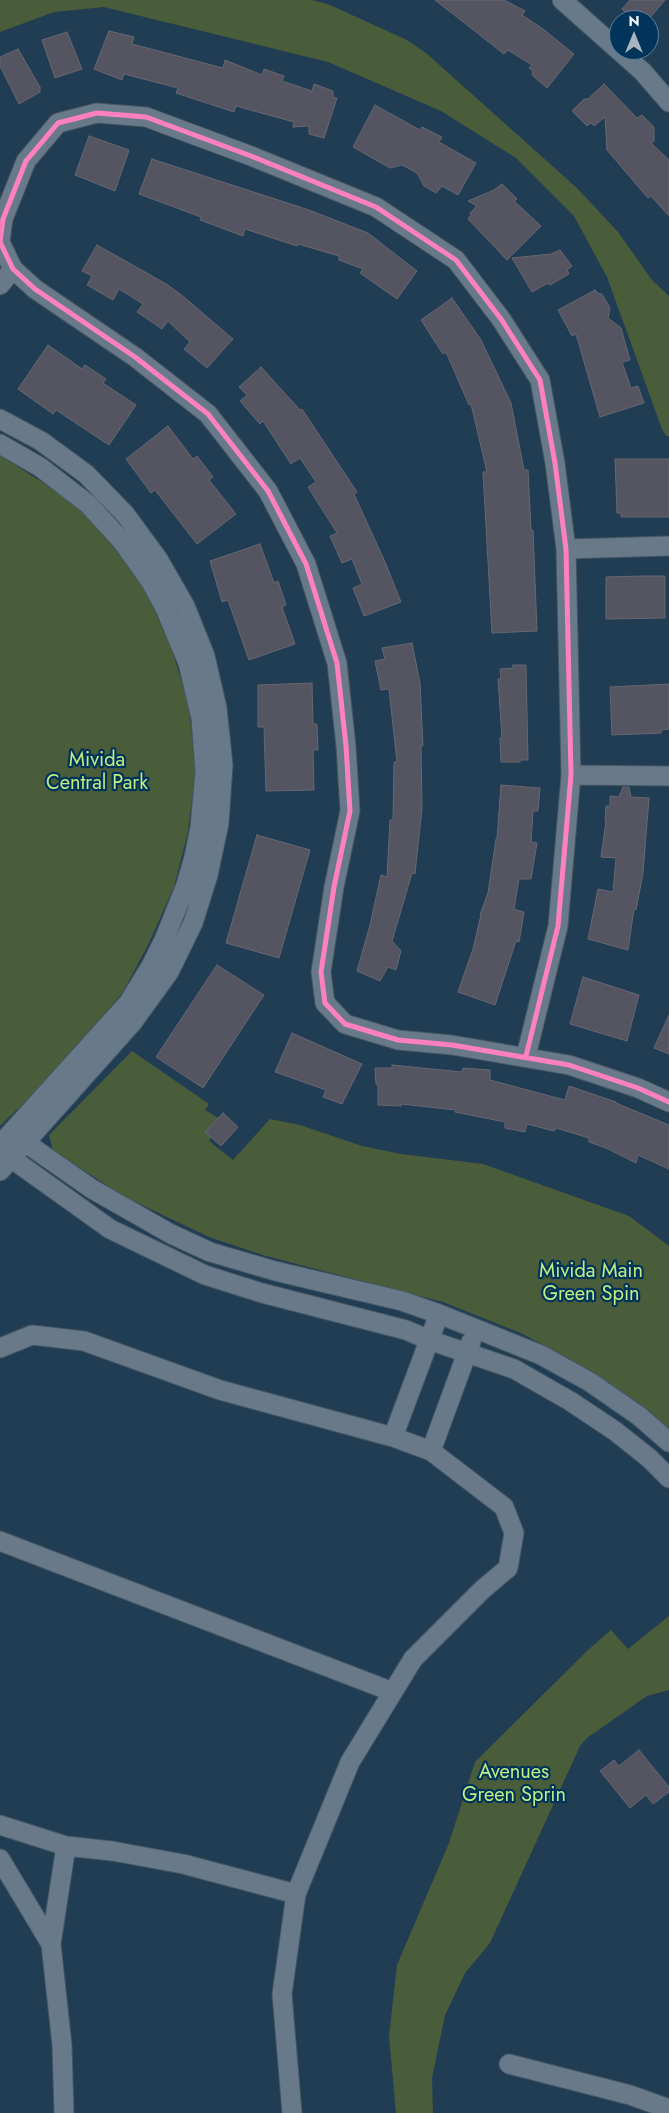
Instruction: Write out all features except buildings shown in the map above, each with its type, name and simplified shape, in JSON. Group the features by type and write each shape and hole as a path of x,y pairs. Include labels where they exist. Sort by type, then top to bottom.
{"street":[{"path":"562,0 643,72 669,102"},
{"path":"526,1056 558,926 571,775 566,549 556,463 540,380 502,319 456,260 376,207 251,156 146,117 97,113 58,123 26,160 1,219 0,242 13,269 35,289 135,356 208,414 268,491 306,564 338,663 350,811 334,887 321,972 326,1003 345,1024 398,1040 452,1045 526,1056 569,1065 638,1088 669,1102"},
{"path":"0,285 13,269"},
{"path":"0,419 41,441 86,474 125,514 158,559 185,606 205,656 218,708 223,766 219,823 202,899 183,945 164,979 132,1023 8,1150"},
{"path":"0,444 40,466 88,504 122,541 151,582 178,635 191,672 201,718 205,772 204,798 194,857 186,885 164,940 151,966 129,1002 8,1150"},
{"path":"566,549 669,546"},
{"path":"571,775 669,776"},
{"path":"8,1150 92,1189 171,1234 210,1252 275,1271 402,1301 439,1314 541,1356 590,1382 639,1416 669,1442"},
{"path":"8,1150 110,1229 156,1253 205,1275 262,1293 406,1330 429,1340 514,1369 570,1401 615,1431 649,1458 669,1478"},
{"path":"393,1437 439,1314"},
{"path":"431,1451 475,1329"},
{"path":"0,1348 32,1335 84,1341 220,1390 393,1437 431,1451 504,1508 514,1533 508,1568 482,1590 413,1660 350,1762 296,1894 282,1994 292,2113"},
{"path":"0,1541 393,1692"},
{"path":"0,1825 66,1846 112,1851 183,1864 296,1894"},
{"path":"64,2113 62,2045 51,1944 66,1846"},
{"path":"0,1859 51,1944"},
{"path":"509,2064 630,2095 669,2109"}],"green space":[{"path":"0,0 312,0 330,5 407,40 426,53 577,188 618,232 652,280 669,296 669,436 666,436 662,429 607,277 574,216 516,158 441,111 328,62 104,7 54,12 0,32"},
{"name":"Mivida Central Park","path":"0,455 74,503 112,545 147,593 172,650 188,703 196,767 188,832 174,887 148,945 123,992 54,1074 0,1126"},
{"name":"Mivida Main Green Spin","path":"132,1051 209,1104 205,1110 220,1119 209,1141 233,1160 270,1119 300,1125 362,1146 401,1154 483,1164 629,1216 669,1246 669,1431 595,1374 523,1334 443,1302 266,1256 209,1237 123,1196 53,1150 49,1135"},
{"name":"Avenues Green Sprin","path":"669,1616 669,1690 647,1696 587,1738 580,1746 490,1943 465,1973 445,2015 432,2078 433,2113 396,2113 389,2036 397,1965 449,1843 475,1762 588,1650 611,1630 628,1649"}],"cycle path":[{"path":"526,1056 558,926 571,775 566,549 555,463 540,380 501,319 456,260 376,207 251,156 146,117 97,113 58,123 26,161 3,219 0,242 13,269 35,289 135,357 208,414 268,491 306,564 337,663 346,746 350,811 334,887 321,972 325,1003 345,1024 398,1040 452,1045 569,1065 638,1088 669,1102"}]}
